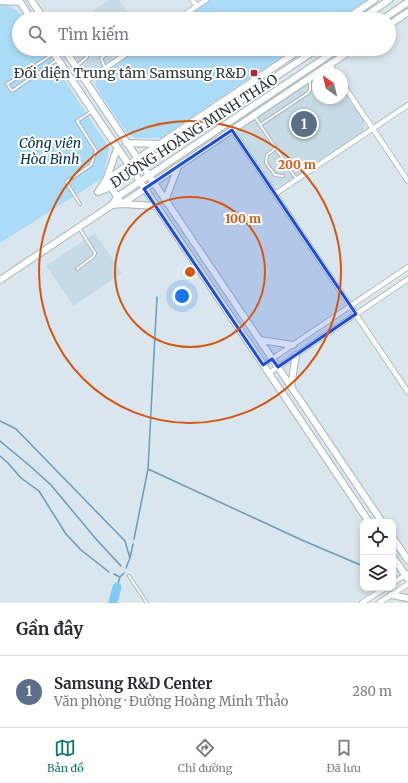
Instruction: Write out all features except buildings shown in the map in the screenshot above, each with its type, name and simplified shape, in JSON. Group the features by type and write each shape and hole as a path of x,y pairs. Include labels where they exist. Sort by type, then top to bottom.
{"main road":[{"path":"31,0 39,12"},
{"path":"356,12 374,0"},
{"path":"372,12 390,0"},
{"path":"0,1 21,1 27,12"},
{"path":"393,12 408,2"},
{"path":"396,20 408,12"},
{"path":"55,56 367,519"},
{"path":"69,56 380,519"},
{"name":"ĐƯỜNG HOÀNG MINH THẢO","path":"291,56 138,160 106,180 98,192 111,187 133,173 307,56"},
{"name":"ĐƯỜNG HOÀNG MINH THẢO","path":"0,280 112,204 118,197 328,56"},
{"name":"ĐƯỜNG HOÀNG MINH THẢO","path":"112,204 122,204 343,56"},
{"path":"76,87 86,81"},
{"path":"126,143 161,144 166,151"},
{"path":"117,149 106,180 122,204 156,206"},
{"path":"165,201 178,167 173,160"},
{"path":"260,340 293,345"},
{"path":"291,386 296,355"},
{"path":"396,542 408,560"},
{"path":"400,548 408,550"},
{"path":"396,561 407,576"},
{"path":"392,595 408,598"}],"street":[{"path":"192,0 197,6"},
{"path":"188,12 206,0"},
{"path":"86,81 123,56"},
{"path":"348,93 408,180"},
{"path":"275,194 408,105"},
{"path":"232,130 408,392"},
{"path":"263,365 408,267"},
{"path":"269,373 408,279"},
{"path":"396,582 407,576"},
{"path":"379,603 408,584"},
{"path":"362,603 380,591"}],"lane":[{"path":"45,56 7,84 12,91 58,60"},
{"path":"76,67 86,56"},
{"path":"104,56 101,58 105,68"},
{"path":"260,125 308,93 310,90 311,78"},
{"path":"80,204 66,182 91,165 96,151 77,121 92,111"},
{"path":"254,116 297,180"},
{"path":"276,148 267,155 266,163 275,175 283,176"},
{"path":"77,269 94,256 95,253 78,227"},
{"path":"129,576 147,603"}],"highlighted area":[{"path":"232,130 356,314 278,367 272,359 263,365 144,189"}],"shaded area":[{"path":"109,0 119,0 127,12 91,12"},
{"path":"74,56 120,56 94,73 84,71"},
{"path":"312,78 312,104 348,104 348,96 364,120 364,130 359,134 282,185 278,186 270,183 239,138 240,127"},
{"path":"95,233 122,273 74,306 46,266"}],"green space":[{"path":"210,0 367,0 349,12 192,12"},
{"name":"Công viên Hòa Bình","path":"0,5 8,6 19,12 12,12 12,56 49,56 109,148 103,178 0,243"},
{"path":"127,56 283,56 161,138 135,138 126,132 95,86 98,76"}],"waterway":[{"path":"134,539 148,469 157,297"},
{"path":"0,421 16,429 125,541 130,558"},
{"path":"0,441 51,485 96,539 121,566"},
{"path":"0,456 21,478 39,491 66,534 81,550 109,572"},
{"path":"148,469 304,541 360,565"},
{"path":"126,568 133,544"},
{"path":"117,587 120,577 124,573"},
{"path":"114,574 120,577"},
{"path":"113,603 117,587"}],"place":[{"name":"Đối diện Trung tâm Samsung R&D","path":"254,73"},
{"name":"Samsung R&D Center","path":"304,124"}]}
